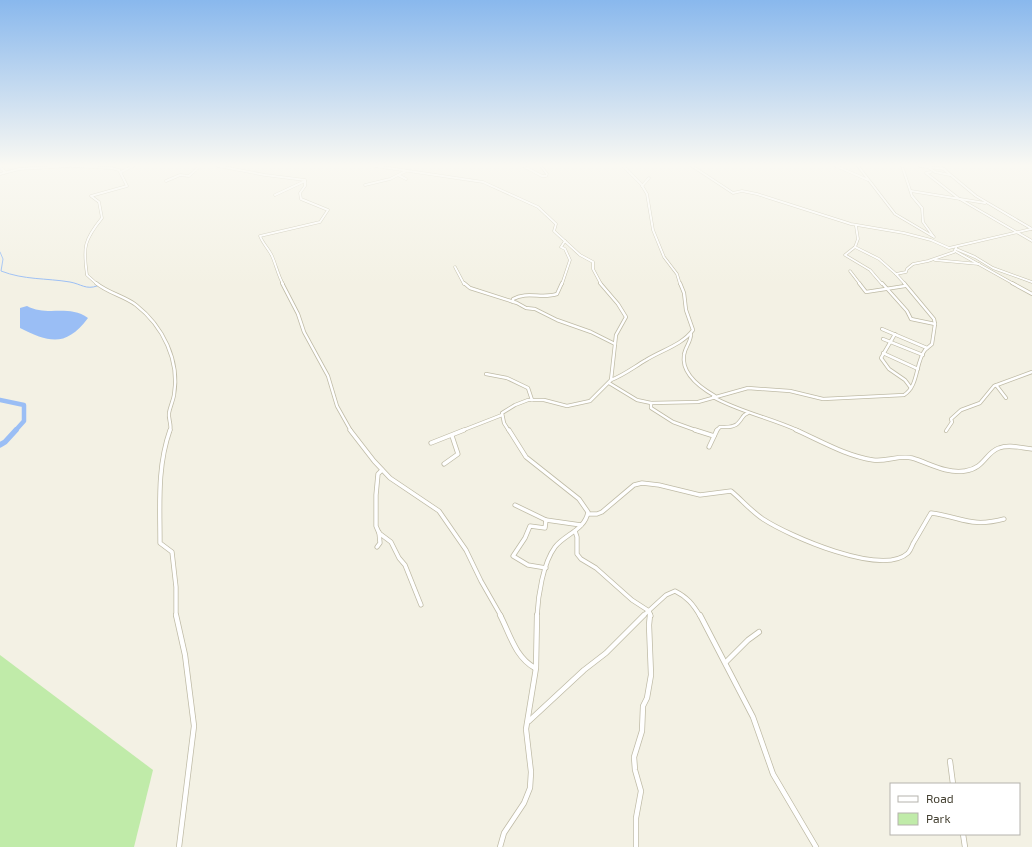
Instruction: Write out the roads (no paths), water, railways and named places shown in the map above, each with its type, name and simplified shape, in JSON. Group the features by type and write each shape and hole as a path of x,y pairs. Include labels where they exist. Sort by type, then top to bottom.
{"street":[{"path":"100,206 100,215 102,218 88,236 84,252 85,270 88,277 102,288 130,301 142,310 156,324 165,339 175,370 174,395 168,414 171,427 164,447 160,470 159,512 160,543 172,552 176,587 176,618 185,655 194,726 179,847"},
{"path":"317,206 328,210 322,220 316,223 260,236 263,244 272,255 278,273 298,314 304,332 328,376 337,406 345,423 358,441 390,478 439,512 466,550 481,581 498,609 516,650 528,664 535,668"},
{"path":"533,206 540,209 556,224 554,231 580,255 593,262 593,268 597,277 626,317 616,335 610,382"},
{"path":"650,206 654,230 664,257 677,274 684,293 686,310 692,327 690,343 684,356 684,363 696,382 728,406 776,421 847,453 875,460 904,457 911,458 952,472 960,473 974,469 984,463 994,450 999,448 1007,446 1032,449"},
{"path":"792,206 856,226 904,233 956,249 975,257 993,268 1032,282"},
{"path":"889,206 896,214 934,238"},
{"path":"920,206 922,208 923,222 936,243"},
{"path":"970,206 1032,241"},
{"path":"990,206 1032,229"},
{"path":"856,226 858,239 855,247 845,255 870,270 907,311 911,319 935,324"},
{"path":"896,274 906,272 908,267 913,264 932,260 956,249 1032,229"},
{"path":"513,302 513,299 520,295 553,296 557,294 566,275 566,267 570,260 566,251 561,247 565,240"},
{"path":"610,382 637,400 651,403 698,402 748,388 790,391 823,398 904,396 911,388 926,348 932,344 935,324 934,319 896,274 879,259 855,247"},
{"path":"956,249 1032,294"},
{"path":"932,260 979,264"},
{"path":"455,267 466,285 470,288 513,302 591,332 615,344"},
{"path":"850,271 866,292 905,286"},
{"path":"882,328 926,348"},
{"path":"431,443 502,415 505,410 532,400 544,400 567,406 590,401 610,382 623,376 646,360 659,354 691,334"},
{"path":"896,334 881,358 889,369 905,380 911,388"},
{"path":"883,339 923,355"},
{"path":"883,353 918,369"},
{"path":"946,431 952,422 951,419 956,414 961,410 980,403 990,389 996,385 1032,372"},
{"path":"486,374 507,378 528,388 532,400"},
{"path":"996,385 1006,398"},
{"path":"651,403 651,408 656,412 685,426 714,436"},
{"path":"709,447 720,427 731,427 738,424 743,415 748,413"},
{"path":"502,415 504,423 526,457 579,499 586,508 588,514"},
{"path":"444,464 458,454 456,444 452,436"},
{"path":"377,547 380,543 376,523 376,495 378,474 382,470"},
{"path":"588,514 597,514 602,512 634,485 639,483 664,485 680,491 700,495 710,495 731,491 762,518 781,530 807,542 871,560 898,558 909,552 931,513 964,522 985,524 1004,519"},
{"path":"515,504 531,514 546,520 581,525"},
{"path":"500,847 503,832 523,805 531,786 526,728 535,668 539,598 546,568 550,555 558,543 575,531 588,514"},
{"path":"546,520 545,528 530,526 523,542 513,556 522,563 540,568 546,568"},
{"path":"575,531 577,537 577,554 581,559 596,568 632,600 649,611 651,617 649,625 651,676 647,698 643,706 642,731 634,757 635,770 641,790 636,818 636,847"},
{"path":"379,532 391,542 400,560 405,565 421,605"},
{"path":"528,721 538,714 584,670 606,652 630,627 671,592 679,593 693,604 726,662 753,717 773,774 816,847"},
{"path":"726,662 748,640 759,632"},
{"path":"950,762 953,783"},
{"path":"963,835 965,847"}],"water":[{"path":"27,306 42,311 73,312 88,318 72,334 65,338 57,340 49,339 40,337 20,328 20,308"}],"waterway":[{"path":"0,252 3,259 1,271 18,276 70,282 87,287 97,286"},
{"path":"0,400 24,405 24,421 15,431"},
{"path":"0,445 5,442 16,430"}]}
